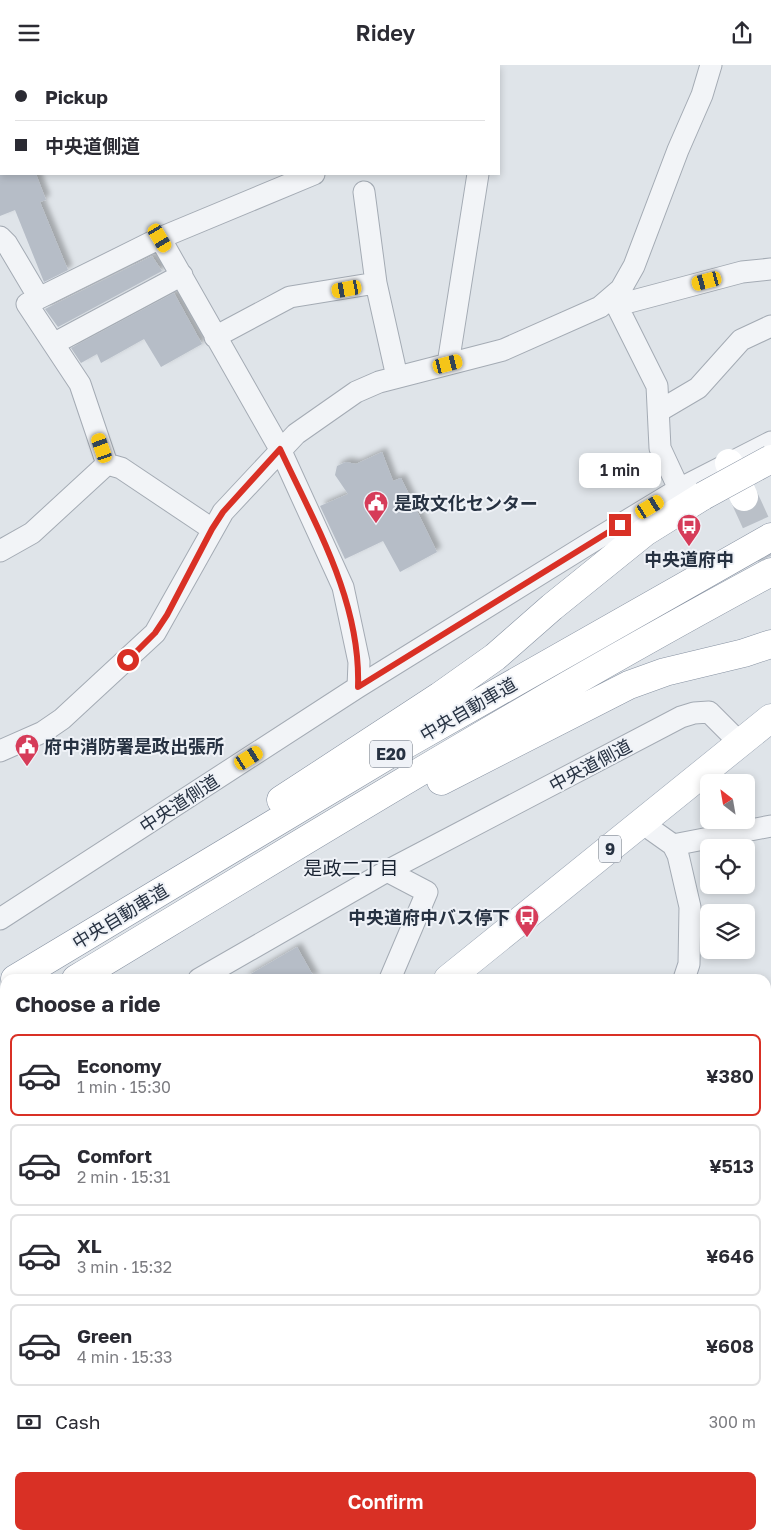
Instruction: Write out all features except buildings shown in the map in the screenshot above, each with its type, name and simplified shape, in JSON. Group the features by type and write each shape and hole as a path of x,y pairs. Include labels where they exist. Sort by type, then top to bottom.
{"main road":[{"path":"21,974 327,769 440,696 495,657 552,607 691,492 771,459"},
{"path":"729,463 744,497"},
{"name":"中央自動車道","path":"22,974 404,746 771,537"},
{"name":"中央自動車道","path":"84,974 363,806 643,643 771,572"},
{"path":"89,974 450,776 629,685 665,672 770,644"},
{"name":"9","path":"454,974 771,718"}],"street":[{"path":"615,302 634,265 678,150 702,95 711,65"},
{"path":"107,464 80,384 27,304 160,238 312,175"},
{"path":"448,364 478,175"},
{"path":"364,192 376,283 397,377"},
{"path":"0,237 7,244 39,298"},
{"path":"160,238 280,449 344,587 358,653 358,687"},
{"path":"0,751 42,732 62,719 144,644 167,615 212,529 234,498 296,434 356,393 397,377 504,350 615,302 742,272 771,269"},
{"path":"54,343 182,275"},
{"path":"215,337 290,297 376,283"},
{"path":"615,302 657,386 660,449 691,492"},
{"path":"659,411 698,388 741,340 771,326"},
{"name":"中央道側道","path":"0,919 358,687 691,492 729,463 771,443"},
{"path":"107,464 121,468 212,529"},
{"path":"0,551 32,533 107,464"},
{"name":"中央道側道","path":"208,974 387,871 681,717 694,713 709,712 740,743"},
{"path":"642,823 673,845 678,855 690,907 689,964 686,974"},
{"path":"673,845 771,826"},
{"path":"387,871 427,892 392,974"}],"tunnel":[{"path":"744,497 771,556"}],"place":[{"name":"是政文化センター","path":"376,524"},
{"name":"中央道府中","path":"689,547"},
{"name":"府中消防署是政出張所","path":"27,767"},
{"name":"中央道府中バス停下","path":"527,938"}],"district":[{"name":"是政二丁目","path":"351,867"}],"route":[{"path":"128,660 155,633 167,615 212,529 223,512 280,449 344,587 359,662 358,687 620,525"}]}
